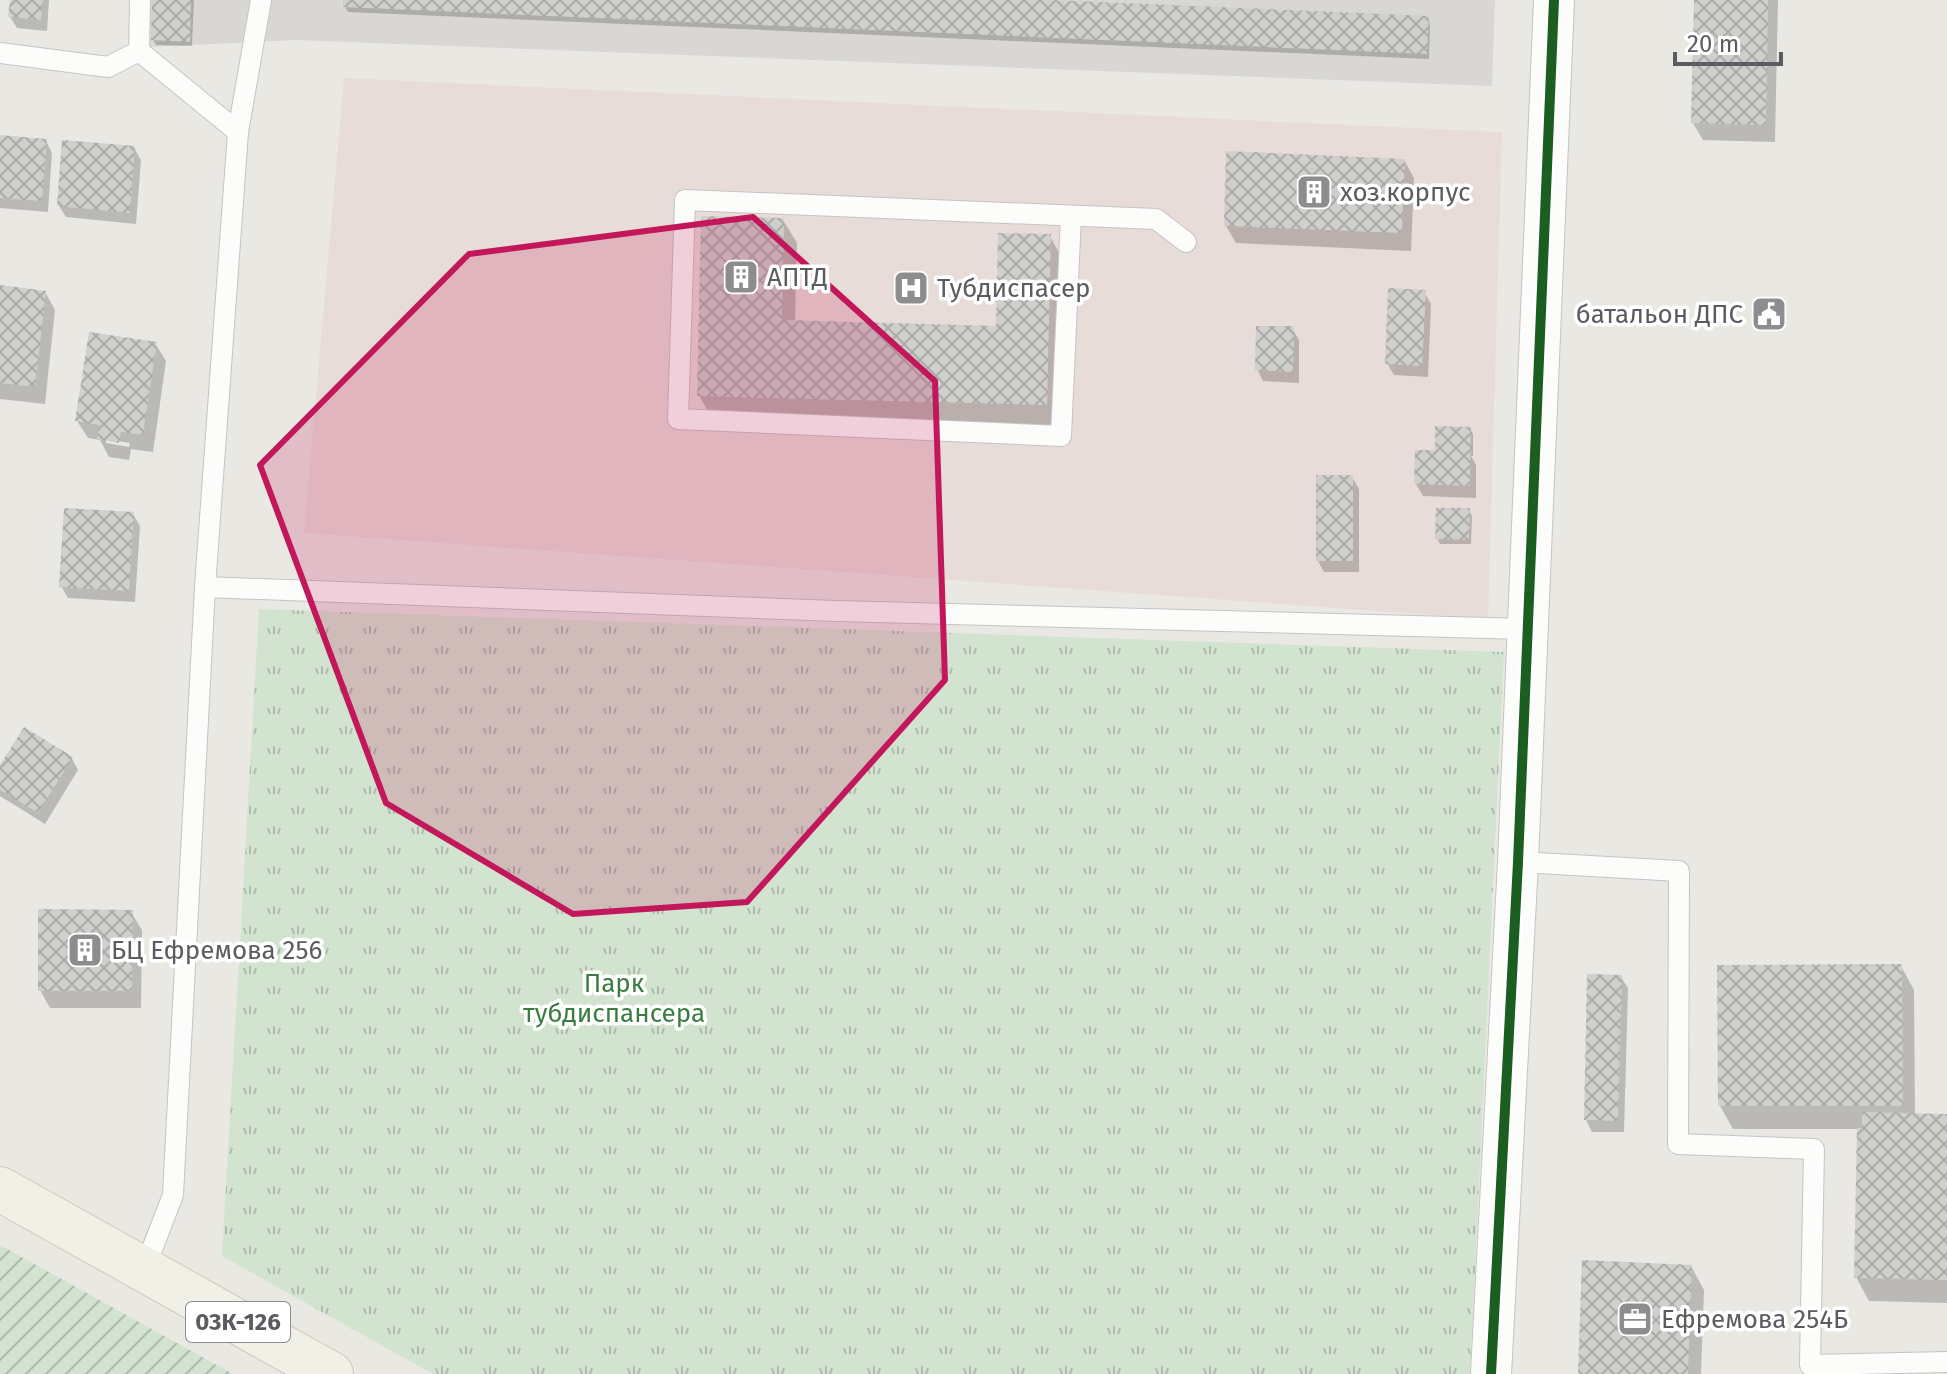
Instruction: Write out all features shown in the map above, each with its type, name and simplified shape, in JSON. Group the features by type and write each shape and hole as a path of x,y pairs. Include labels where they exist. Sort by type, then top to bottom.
{"main road":[{"name":"03К-126","path":"0,1189 331,1374"}],"street":[{"path":"1491,1374 1518,862 1554,0"}],"lane":[{"path":"139,51 140,0"},
{"path":"144,1270 173,1195 205,587 238,132 261,0"},
{"path":"0,53 108,67 139,51"},
{"path":"139,51 238,132"},
{"path":"1071,216 1061,436 678,419 685,200 1156,219 1186,242"},
{"path":"205,587 836,611 1527,629"},
{"path":"1518,862 1679,871 1678,1144 1814,1149 1810,1365 1947,1362"}],"highlighted area":[{"path":"753,217 935,381 945,680 747,902 573,914 386,803 260,465 469,254"}],"shaded area":[{"path":"150,0 1495,0 1492,86 296,40 148,47"},
{"name":"Тубдиспасер","path":"344,78 1502,132 1488,619 304,533"}],"green space":[{"name":"Парк тубдиспансера","path":"259,609 1504,652 1470,1374 433,1374 222,1256"},
{"path":"0,1245 233,1374 0,1374"}],"building":[{"path":"10,0 43,0 41,20 8,17"},
{"path":"152,0 191,0 190,42 151,40"},
{"path":"343,0 1050,0 1429,16 1427,54 343,7"},
{"path":"1694,0 1768,0 1766,125 1691,123"},
{"path":"0,135 47,139 42,201 0,198"},
{"path":"62,140 135,146 130,213 57,206"},
{"name":"хоз.корпус","path":"1226,151 1405,159 1402,233 1224,226"},
{"name":"АПТД","path":"701,216 784,218 782,320 996,326 998,233 1051,234 1047,405 697,396"},
{"path":"0,285 46,291 35,387 0,383"},
{"path":"1388,288 1426,290 1422,366 1385,364"},
{"path":"1256,326 1294,326 1293,372 1255,370"},
{"path":"89,332 157,342 143,435 121,432 119,443 97,439 99,425 75,421"},
{"path":"1435,426 1471,427 1470,486 1414,484 1415,450 1435,450"},
{"path":"1316,475 1353,475 1353,561 1316,561"},
{"path":"64,508 134,512 129,591 59,587"},
{"path":"1436,508 1470,508 1469,540 1435,539"},
{"path":"24,727 73,757 38,813 0,790 0,765"},
{"name":"БЦ Ефремова 256","path":"38,909 133,910 132,991 38,991"},
{"path":"1902,964 1903,1106 1718,1106 1717,965"},
{"path":"1587,974 1622,975 1618,1121 1584,1120"},
{"path":"1862,1112 1947,1114 1947,1280 1854,1278 1857,1128 1862,1128"},
{"name":"Ефремова 254Б","path":"1582,1260 1692,1265 1688,1374 1578,1374"}],"cycle path":[{"path":"1491,1374 1518,862 1554,0"}],"place":[{"name":"хоз.корпус","path":"1314,192"},
{"name":"АПТД","path":"741,277"},
{"name":"Тубдиспасер","path":"911,288"},
{"name":"батальон ДПС","path":"1769,314"},
{"name":"БЦ Ефремова 256","path":"85,950"},
{"name":"Ефремова 254Б","path":"1635,1319"}]}
